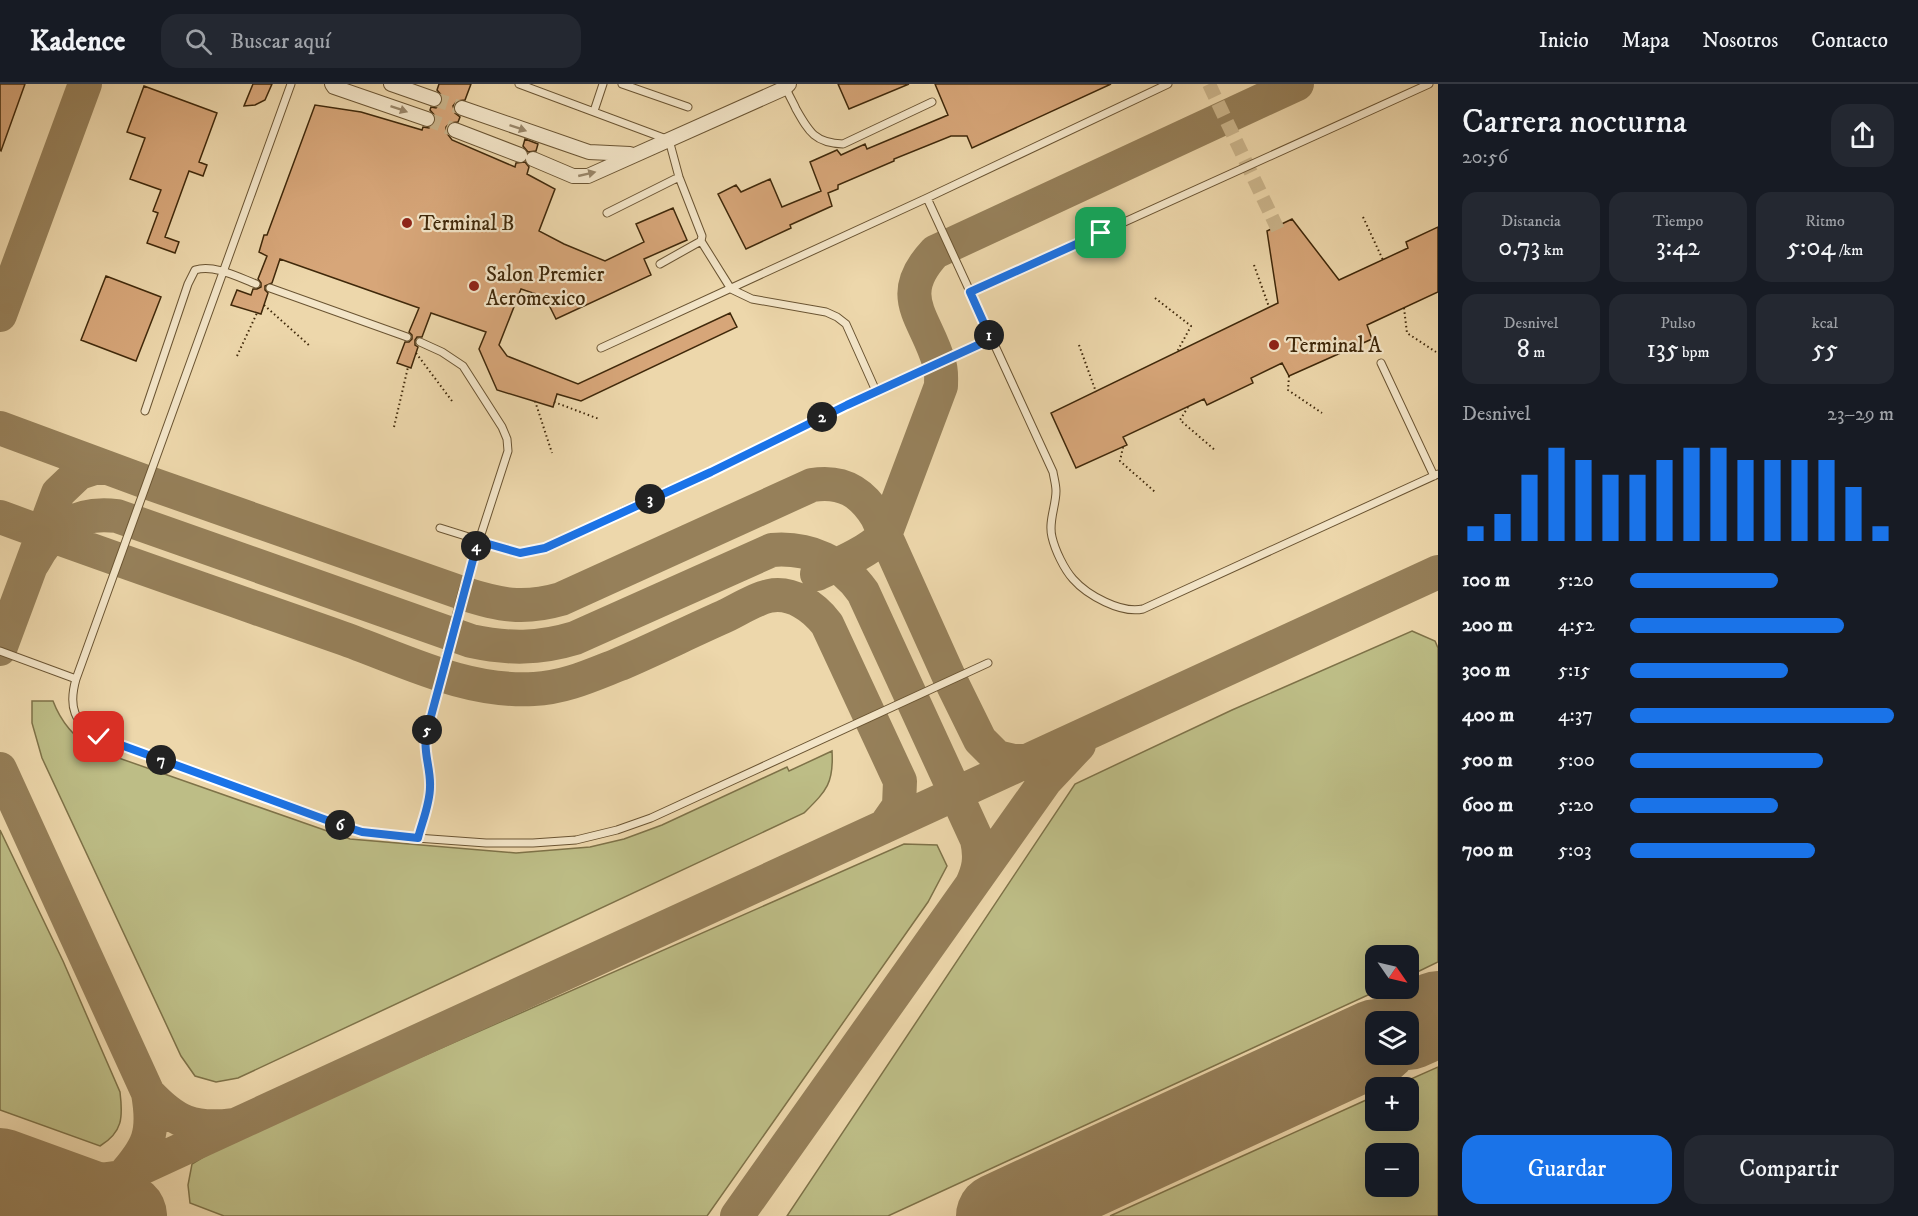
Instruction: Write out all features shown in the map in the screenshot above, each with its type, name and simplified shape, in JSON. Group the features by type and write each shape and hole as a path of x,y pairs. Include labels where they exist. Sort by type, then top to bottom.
{"street":[{"path":"332,84 334,87 427,119"},
{"path":"391,84 434,99"},
{"path":"455,130 573,176 588,176 789,85"},
{"path":"462,108 589,152 635,154"}],"lane":[{"path":"291,84 76,679 71,696 73,709 79,722 87,731 362,832 486,843 576,840 617,830 651,818 988,663"},
{"path":"519,84 669,140 679,177 701,231 701,241 730,289 752,299 826,312 837,317 846,324 876,391"},
{"path":"594,111 603,84"},
{"path":"622,84 688,107"},
{"path":"602,348 1168,84"},
{"path":"970,292 1429,84"},
{"path":"789,85 807,129 816,138 829,144 843,144 932,102"},
{"path":"607,213 679,177"},
{"path":"927,198 1053,472 1056,489 1051,536 1055,546 1071,577 1080,586 1122,609 1133,611 1163,600 1436,475 1382,363"},
{"path":"660,264 701,241"},
{"path":"146,411 188,284 195,270 203,267 256,284"},
{"path":"270,288 407,337"},
{"path":"440,528 520,553 545,548 991,339"},
{"path":"418,838 430,788 426,735 478,541 508,451 507,439 502,427 463,366 442,352 420,342"},
{"path":"0,651 76,679"}],"path":[{"path":"1363,217 1383,260"},
{"path":"1254,265 1269,307"},
{"path":"1155,298 1191,326 1177,352"},
{"path":"264,305 311,347"},
{"path":"1404,308 1407,333 1436,352"},
{"path":"237,356 257,312"},
{"path":"1079,345 1096,392"},
{"path":"416,353 452,401"},
{"path":"394,427 408,367"},
{"path":"1289,376 1288,390 1322,413"},
{"path":"535,401 552,453"},
{"path":"554,402 599,419"},
{"path":"1188,407 1180,420 1216,451"},
{"path":"1123,447 1120,461 1155,492"}],"green space":[{"path":"1412,631 1435,641 1438,648 1438,962 1419,971 1419,945 1365,945 1365,996 888,1216 787,1216 1075,784 1232,710"},
{"path":"32,701 53,701 68,728 93,749 350,839 516,853 590,847 624,839 662,825 787,767 789,771 832,751 832,772 823,792 804,813 238,1078 216,1082 195,1076 181,1056 42,758 32,723"},
{"path":"0,830 63,961 120,1092 120,1123 108,1141 100,1146 0,1110"},
{"path":"904,844 937,845 947,866 928,902 707,1216 224,1216 190,1203 188,1185 192,1164 226,1143"},
{"path":"1438,1067 1438,1216 1110,1216 1365,1101 1365,1131 1419,1131 1419,1077 1416,1077"}],"building":[{"path":"0,84 25,84 1,151 0,150"},
{"path":"253,84 272,84 265,100 255,105 244,106"},
{"name":"Terminal B","path":"439,84 471,84 465,100 457,101 453,106 455,113 460,117 458,122 450,123 446,127 446,132 452,140 515,167 516,163 525,162 529,167 527,174 555,189 539,231 605,261 644,242 636,224 673,208 687,240 644,259 651,275 556,319 545,297 521,289 499,345 507,356 578,384 730,313 737,327 581,401 557,394 553,407 497,390 479,349 486,332 431,313 422,337 417,337 415,340 415,345 418,347 411,368 397,363 405,342 412,339 409,332 419,308 280,259 272,283 265,286 268,293 261,314 231,305 237,290 251,295 253,289 261,287 258,279 267,256 259,252 264,235 267,235 315,105 361,112 422,130 423,127 429,128 435,122 436,117 430,110 431,107 436,108 442,102 443,97 437,90"},
{"path":"838,84 909,84 849,109"},
{"path":"935,84 1111,84 972,148 967,136 951,136 894,159 894,161 838,185 838,189 828,193 832,206 746,249 718,194 736,185 741,192 770,179 782,207 821,191 810,162 837,150 841,155 865,144 867,149 948,115"},
{"path":"144,86 217,113 199,162 207,165 203,176 189,171 165,237 179,242 175,253 147,243 158,213 153,211 161,190 130,179 145,138 127,132"},
{"path":"525,139 538,144 536,151 528,152 523,146"},
{"name":"Terminal A","path":"1292,219 1339,280 1408,248 1406,242 1438,227 1438,292 1367,325 1372,339 1289,376 1282,363 1251,378 1253,383 1207,405 1204,399 1123,437 1127,445 1076,468 1051,413 1278,303 1267,231"},
{"path":"106,276 161,297 136,361 81,340"}],"taxiway":[{"path":"0,315 85,84"},
{"path":"817,574 844,562 885,535 941,386 940,366 916,307 914,295 916,282 935,252 1297,84"},
{"path":"0,428 462,593 511,605 535,604 561,599 812,485 842,486 865,501 877,517 980,740 997,757 1028,761"},
{"path":"0,649 58,493 79,473 94,468 108,468"},
{"path":"33,563 48,540 67,524 90,516 117,516 471,641 523,647 575,638 772,550 812,554 845,572 863,592 977,840 978,864 971,886"},
{"path":"0,517 412,665 484,686 509,689 545,688 578,680 633,658 758,600 778,595 794,598 809,606 827,624 900,781 899,806 885,826"},
{"path":"42,1216 80,1200 122,1177 1438,572"},
{"path":"737,1216 1046,780 1079,745"},
{"path":"0,769 148,1093 151,1119 144,1148 122,1177 75,1181 32,1176 0,1169"},
{"path":"148,1093 167,1111 186,1122 207,1126 233,1125"},
{"path":"130,1174 125,1185 124,1196 127,1207 134,1216"}],"runway":[{"path":"1419,1022 1438,1014"},
{"path":"999,1216 1365,1047"},
{"path":"0,1171 124,1216"}],"tunnel":[{"path":"1209,84 1280,234"},
{"path":"434,99 462,108"},
{"path":"427,119 455,130"}],"place":[{"name":"Terminal B","path":"407,223"},
{"name":"Salon Premier Aeromexico","path":"474,286"},
{"name":"Terminal A","path":"1274,345"}],"route":[{"path":"99,737 362,832 418,838 430,788 426,735 462,593 478,541 520,553 545,548 991,339 970,292 1101,233"}]}
